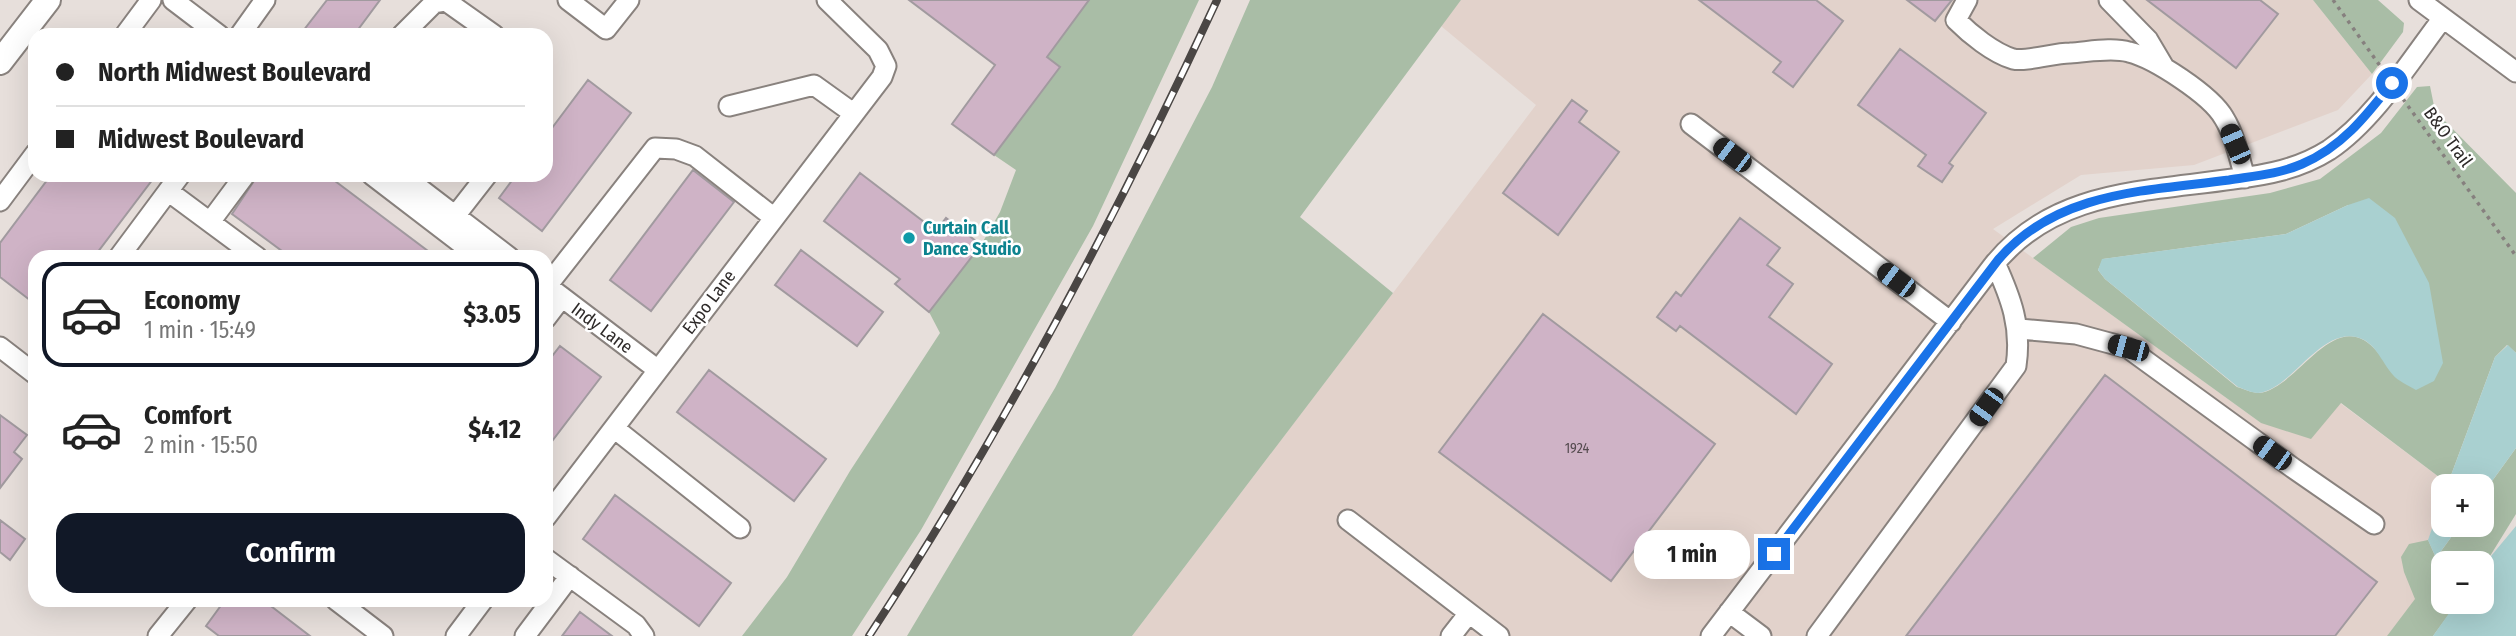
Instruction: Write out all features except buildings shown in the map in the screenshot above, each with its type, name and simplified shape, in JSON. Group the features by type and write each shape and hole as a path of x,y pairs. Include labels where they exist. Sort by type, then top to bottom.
{"main road":[{"path":"0,62 48,0"}],"street":[{"path":"130,28 152,0"},
{"path":"173,0 210,28"},
{"path":"245,28 265,0"},
{"path":"568,0 606,29 629,0"},
{"name":"Expo Lane","path":"553,504 882,77 886,66 878,50 827,0"},
{"path":"1967,0 1956,20 1998,52 2012,59 2025,60 2050,53 2127,51 2151,60 2213,103 2224,117 2245,178"},
{"path":"2109,0 2148,40 2166,71"},
{"path":"2419,0 2516,72"},
{"path":"409,28 434,3 446,1 484,28"},
{"path":"1711,636 1995,263 2036,226 2081,203 2290,169 2328,150 2356,128 2443,18"},
{"path":"729,106 814,85 853,113"},
{"path":"1691,124 1951,322"},
{"path":"553,287 655,148 676,149 695,156 774,217"},
{"path":"0,201 28,163"},
{"path":"124,250 175,182"},
{"path":"210,222 240,182"},
{"path":"381,182 471,250"},
{"path":"411,182 500,250"},
{"path":"455,216 482,182"},
{"path":"168,191 248,250"},
{"path":"1817,636 2016,366 2019,329 2012,302 1995,263"},
{"name":"Indy Lane","path":"553,292 657,370"},
{"path":"2019,329 2076,334 2128,348 2374,524"},
{"path":"0,347 28,368"},
{"path":"614,428 740,528"},
{"path":"1348,520 1499,636"},
{"path":"553,564 636,625 644,636"},
{"path":"553,599 570,576"},
{"path":"158,636 181,607"},
{"path":"345,607 383,636"},
{"path":"456,636 478,607"},
{"path":"525,636 547,607"},
{"path":"1729,612 1761,636"},
{"path":"1451,636 1469,613"}],"path":[{"name":"B&O Trail","path":"2333,0 2516,256"}],"shaded area":[{"path":"1461,0 2313,0 2372,74 2338,110 2194,165 2081,175 1993,229 2261,423 2340,403 2435,474 2431,474 2429,540 2433,551 2431,551 2431,570 2403,636 1132,636 1536,105 1441,26"}],"green space":[{"path":"1089,0 1199,0 1093,226 921,530 852,636 742,636 787,577 850,471 940,333 929,312 981,245 1000,212 1016,170 994,155 1060,67 1047,57"},
{"path":"1250,0 1461,0 1300,217 1393,293 1132,636 907,636 1055,388 1212,87"},
{"path":"2313,0 2378,0 2404,23 2403,32 2372,74"},
{"path":"2430,86 2435,111 2516,193 2516,353 2507,345 2495,357 2451,474 2435,474 2341,403 2311,439 2261,423 2033,258 2071,227 2099,218 2270,193 2320,179 2381,133 2417,87","holes":["2348,205 2379,354 2363,340 2348,336 2333,341 2274,388 2259,393 2251,392 2237,387 2105,279 2098,270 2103,259 2286,234"]},
{"path":"2516,448 2516,514 2493,551 2441,551 2451,537 2494,537 2494,478"},
{"path":"2428,540 2433,551 2431,614 2449,614 2433,636 2387,636 2415,599 2401,557 2409,544"}],"water":[{"path":"2369,198 2395,218 2429,283 2443,363 2434,381 2416,390 2395,377 2373,347 2363,339 2343,337 2317,350 2282,382 2258,393 2251,392 2238,387 2105,279 2098,270 2102,259 2286,234"},
{"path":"2508,345 2516,353 2516,448 2494,478 2494,474 2451,474 2495,357"},
{"path":"2516,526 2516,636 2433,636 2449,614 2494,614 2494,553"},
{"path":"2431,531 2431,537 2451,537 2441,551 2433,551 2428,540"}],"railway":[{"path":"869,636 965,482 1055,324 1138,164 1217,0"}],"place":[{"name":"Curtain Call Dance Studio","path":"909,238"}],"route":[{"path":"1774,554 1998,260 2024,234 2057,213 2091,200 2266,175 2290,169 2328,150 2356,128 2392,83"}]}
